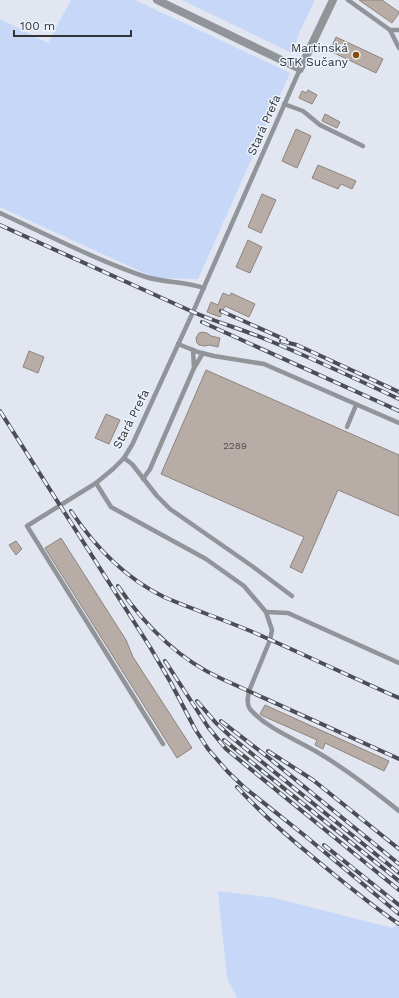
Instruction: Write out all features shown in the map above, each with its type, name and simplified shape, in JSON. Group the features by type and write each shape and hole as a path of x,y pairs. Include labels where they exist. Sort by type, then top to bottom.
{"street":[{"path":"157,0 300,69 333,0"}],"lane":[{"path":"348,0 390,30 399,48"},
{"path":"390,30 399,30"},
{"name":"Stará Prefa","path":"163,744 27,526 96,483 124,458 132,445 204,288 300,69"},
{"path":"284,104 303,111 320,125 363,146"},
{"path":"0,213 112,265 154,279 204,288"},
{"path":"178,344 203,353 264,364 399,423"},
{"path":"193,350 194,368"},
{"path":"143,479 150,469 194,368 203,353"},
{"path":"347,427 356,405"},
{"path":"124,458 132,464 157,496 170,509 252,566 292,596"},
{"path":"96,483 111,507 206,559 244,586 266,612 272,630 270,640 249,691 247,700 248,707 260,720 318,752 370,788 399,811"},
{"path":"266,612 288,612 399,663"}],"shaded area":[{"path":"71,0 135,0 290,73 198,279 155,278 0,207 0,19 48,43"},
{"path":"182,0 315,0 300,31 292,53"},
{"path":"218,891 274,898 392,928 399,923 399,998 237,998 227,978"}],"building":[{"path":"359,0 382,0 399,13 392,23"},
{"name":"Martinská STK Sučany","path":"336,37 383,59 376,73 330,51"},
{"path":"308,90 317,95 312,104 299,98 302,91 306,93"},
{"path":"325,114 340,122 337,128 322,121"},
{"path":"296,129 311,136 297,168 282,161"},
{"path":"318,165 356,181 352,189 341,184 338,189 312,178"},
{"path":"262,194 276,200 261,233 248,227"},
{"path":"248,240 262,247 250,273 236,267"},
{"path":"223,293 230,296 231,293 255,304 249,317 225,306 220,317 207,312 211,302 218,305"},
{"path":"202,332 220,338 218,347 199,345 196,338 199,333"},
{"path":"29,351 44,357 38,373 23,367"},
{"path":"206,370 399,455 399,516 338,490 302,573 290,567 304,537 161,474"},
{"path":"106,414 120,420 109,444 95,438"},
{"path":"61,538 126,640 133,657 192,748 177,758 45,548"},
{"path":"16,541 22,549 16,555 9,545"},
{"path":"265,705 389,761 384,771 325,743 323,749 315,745 317,740 260,714"}],"railway":[{"path":"0,225 193,312 261,337 399,399"},
{"path":"221,311 286,340"},
{"path":"202,322 399,411"},
{"path":"281,341 297,345 399,392"},
{"path":"0,411 150,647 195,729 208,749 228,772 245,788 399,914"},
{"path":"71,511 90,537 112,560 136,581 164,597 255,633 399,698"},
{"path":"118,586 128,601 151,628 191,662 222,679 399,759"},
{"path":"165,661 208,727 226,749 399,890"},
{"path":"197,701 216,723 230,736 399,873"},
{"path":"221,721 269,758 399,864"},
{"path":"224,740 399,881"},
{"path":"268,751 313,780 399,849"},
{"path":"237,787 294,841 356,892 399,924"},
{"path":"324,845 399,905"}],"place":[{"name":"Martinská STK Sučany","path":"356,55"}]}
